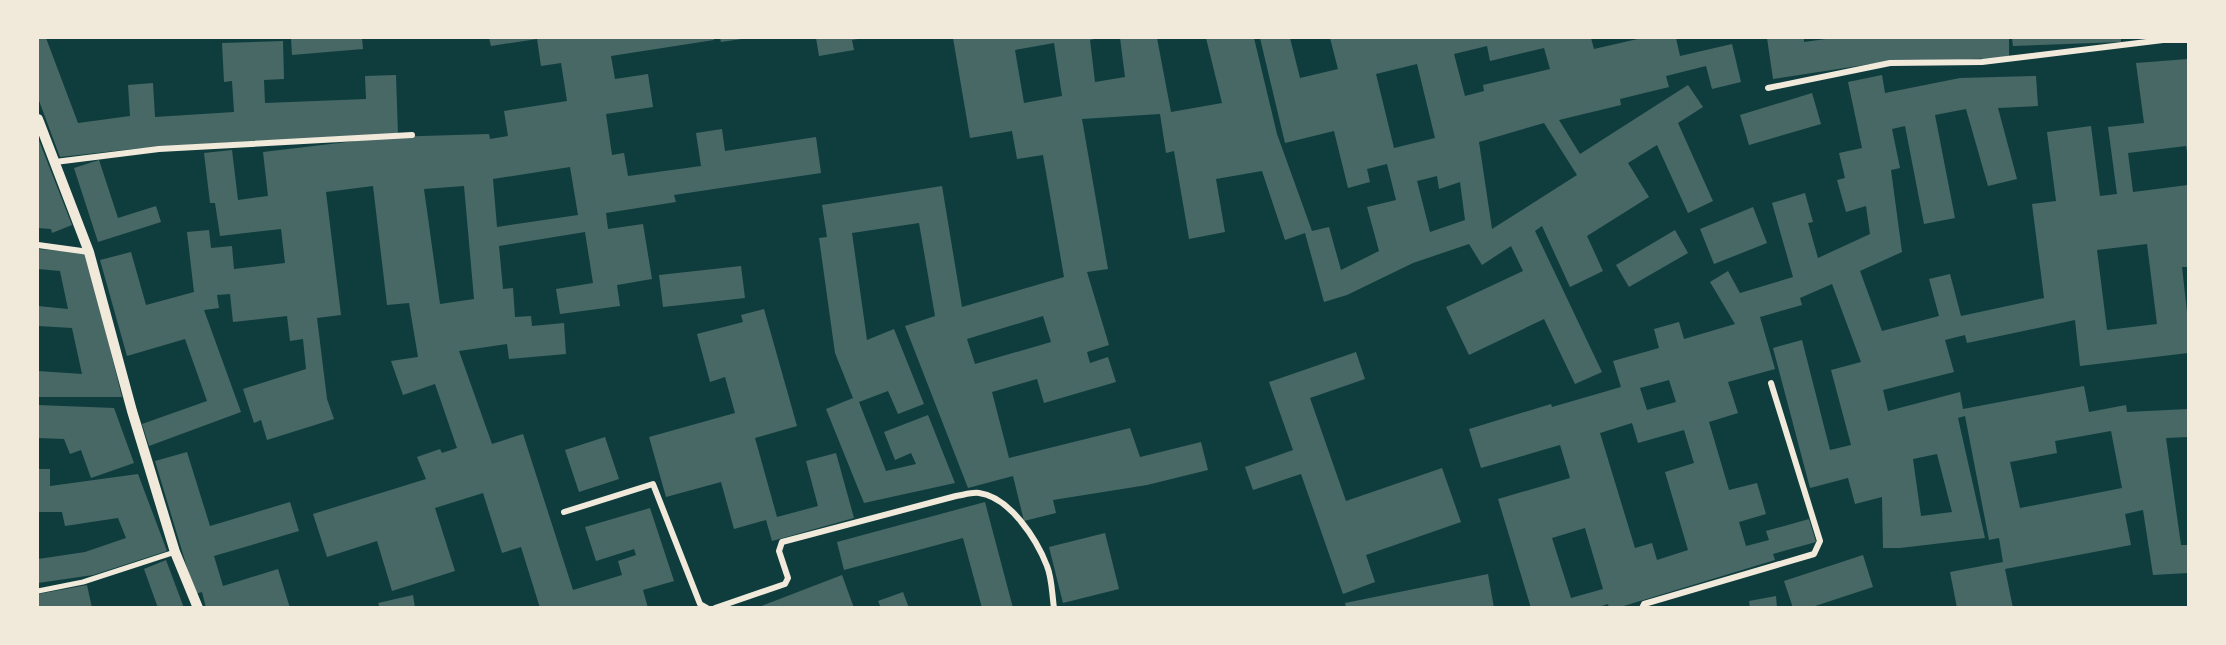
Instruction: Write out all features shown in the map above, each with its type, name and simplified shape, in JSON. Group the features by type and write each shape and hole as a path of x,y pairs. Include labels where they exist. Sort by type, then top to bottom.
{"street":[{"path":"1768,88 1890,63 1982,62 2163,40 2188,40"},
{"path":"38,119 89,252 132,411 175,552 198,608"},
{"path":"55,162 159,149 412,135"},
{"path":"38,245 89,252"},
{"path":"1642,608 1644,604 1814,554 1820,541 1771,383"},
{"path":"564,512 653,484 700,604 707,608"},
{"path":"715,608 785,584 788,578 779,551 783,542 956,496 979,493 998,499 1010,509 1028,531 1048,567 1054,608"},
{"path":"38,591 83,582 175,552"}],"building":[{"path":"38,38 46,38 78,123 130,116 128,85 153,83 155,117 234,112 232,81 224,82 222,43 283,41 284,79 264,80 265,103 366,99 365,76 396,75 398,135 235,142 60,157 38,98"},
{"path":"291,38 362,38 363,49 292,55"},
{"path":"489,38 714,38 714,40 611,56 615,79 648,74 653,107 606,114 612,155 624,153 628,176 701,166 696,133 722,129 725,151 816,137 821,173 674,195 676,202 606,213 608,229 643,224 652,279 617,285 620,306 560,314 556,289 593,283 585,232 499,246 503,289 513,288 515,317 531,316 532,326 564,323 566,354 509,359 507,344 459,351 492,444 523,434 573,590 622,575 618,561 636,555 634,549 596,561 585,527 650,508 674,581 643,590 648,608 540,608 521,547 502,553 483,493 435,508 455,571 392,591 377,541 327,557 313,514 426,479 417,457 440,449 442,453 457,448 435,384 403,395 391,361 418,357 409,303 387,305 373,186 326,192 341,315 317,318 327,399 334,419 267,440 261,420 254,423 243,389 306,369 303,339 290,341 287,316 233,322 230,294 217,295 219,308 204,310 241,412 149,446 142,424 207,401 185,339 127,356 100,260 131,252 146,305 194,292 187,232 209,230 211,248 232,246 234,269 285,263 281,229 220,236 215,203 210,203 204,153 232,150 238,200 268,196 263,152 389,137 489,134 490,139 508,136 504,111 567,101 561,63 541,66 537,39 491,46","holes":["570,167 578,215 497,227 493,179","464,186 474,299 440,304 424,189"]},
{"path":"720,38 742,38 742,39 721,42"},
{"path":"816,38 858,39 852,40 854,50 819,56"},
{"path":"953,38 1098,38 1090,40 1095,82 1125,77 1120,38 1157,38 1171,112 1222,103 1206,38 1254,38 1277,134 1312,231 1329,227 1341,270 1379,251 1367,207 1396,200 1387,164 1367,169 1370,182 1348,188 1334,131 1285,143 1260,38 1290,38 1300,78 1338,69 1330,38 1591,38 1594,49 1642,38 1676,38 1680,56 1732,44 1741,82 1712,89 1706,66 1666,76 1669,87 1620,99 1621,105 1559,120 1580,154 1688,85 1703,107 1678,123 1713,201 1688,213 1657,145 1628,163 1649,197 1587,236 1603,271 1570,287 1542,226 1535,231 1602,372 1575,384 1544,319 1469,355 1446,307 1523,271 1511,246 1482,265 1469,244 1413,263 1347,295 1324,302 1305,233 1285,240 1262,171 1216,179 1225,232 1189,239 1174,151 1166,153 1160,114 1082,119 1108,269 1087,272 1109,345 1087,352 1090,363 1108,357 1116,382 1044,403 1037,379 992,392 1009,458 1130,428 1140,457 1201,442 1208,470 1147,485 1053,500 1056,513 1024,521 1013,476 968,488 905,326 935,316 919,223 852,233 867,340 894,329 924,404 898,414 888,391 859,402 886,471 916,464 911,453 895,460 884,432 928,415 955,483 864,503 826,409 853,398 835,353 819,238 827,237 822,205 942,186 962,307 1064,277 1043,155 1017,159 1012,131 970,138","holes":["1054,43 1062,96 1024,103 1015,50","1487,46 1490,61 1544,48 1550,69 1483,85 1484,91 1465,96 1454,54","1417,64 1435,138 1394,148 1376,74","1544,123 1577,175 1492,229 1479,142","1437,176 1439,189 1460,182 1465,220 1430,232 1417,181","1043,316 1051,342 975,364 967,339"]},
{"path":"1767,38 1804,38 1804,42 1833,38 2009,38 2009,58 1890,61 1773,79"},
{"path":"2012,38 2121,38 2121,42 2013,46"},
{"path":"2188,59 2188,157 2186,146 2128,153 2133,192 2188,185 2188,267 2182,267 2188,321 2188,353 2080,366 2075,320 1967,343 1965,335 1945,340 1954,372 1883,390 1888,411 1960,392 1963,409 2084,386 2089,412 2126,405 2127,412 2188,409 2188,437 2166,438 2181,545 2188,545 2188,573 2153,575 2143,510 2125,514 2131,545 2005,569 2013,608 1957,608 1950,572 2003,562 1999,538 1989,540 1965,416 1958,418 1985,538 1883,548 1882,497 1855,504 1848,478 1810,488 1773,348 1802,340 1830,450 1851,445 1831,370 1861,362 1832,284 1800,298 1802,305 1760,317 1775,369 1728,382 1738,413 1709,422 1729,490 1757,483 1766,514 1739,522 1746,546 1769,540 1766,531 1809,519 1816,542 1773,554 1775,560 1617,608 1609,608 1608,604 1595,608 1531,608 1498,499 1570,478 1560,445 1481,468 1469,429 1551,404 1552,407 1621,387 1613,361 1659,348 1654,329 1679,322 1684,339 1735,324 1710,282 1728,271 1740,293 1793,277 1772,203 1805,193 1813,222 1808,223 1818,258 1870,234 1866,206 1846,212 1837,180 1845,178 1839,153 1862,148 1848,82 1882,75 1885,93 1960,78 2036,76 2038,106 1998,108 2017,179 1988,186 1966,109 1935,115 1955,218 1924,224 1905,126 1892,129 1900,168 1891,170 1902,252 1860,271 1882,331 1939,316 1929,279 1950,274 1961,316 2044,298 2032,204 2056,201 2047,132 2091,126 2100,196 2117,194 2108,127 2144,123 2136,63","holes":["2147,244 2157,324 2107,330 2097,250","1669,380 1676,402 1647,410 1640,388","1632,423 1638,443 1684,430 1694,463 1665,472 1688,550 1657,560 1652,543 1635,548 1600,433","2111,431 2122,488 2020,508 2010,462 2057,453 2055,441","1937,454 1952,512 1921,516 1913,459","1585,528 1603,589 1571,598 1552,538"]},
{"path":"1812,93 1821,124 1749,145 1740,115"},
{"path":"38,138 72,225 52,233 51,229 38,228"},
{"path":"99,160 118,218 156,206 161,222 98,242 74,168"},
{"path":"1753,207 1767,243 1714,264 1700,229"},
{"path":"1675,230 1688,253 1629,287 1616,265"},
{"path":"38,249 86,253 122,397 38,397 38,371 82,374 72,328 38,326 38,306 68,309 60,271 38,269"},
{"path":"741,266 745,298 663,307 659,275"},
{"path":"764,309 797,426 755,438 777,517 818,506 806,461 836,453 854,518 772,541 766,520 734,529 721,482 666,497 649,437 735,413 725,377 710,382 697,334 743,322 741,315"},
{"path":"1356,352 1365,379 1310,398 1346,501 1442,468 1461,522 1366,555 1375,582 1343,594 1301,474 1253,490 1245,467 1293,450 1269,382"},
{"path":"38,405 114,408 134,463 91,478 81,450 70,454 64,439 38,438"},
{"path":"605,437 619,479 579,492 565,450"},
{"path":"187,452 210,526 290,502 299,531 214,556 223,586 278,569 290,608 206,608 202,592 195,594 155,461"},
{"path":"38,469 50,469 50,486 138,474 167,551 93,575 38,583 38,559 85,552 126,538 118,518 65,526 62,512 38,512"},
{"path":"985,502 1013,608 982,608 963,538 844,570 837,542"},
{"path":"1105,533 1119,589 1063,603 1049,547"},
{"path":"1863,555 1873,587 1809,608 1793,608 1784,581"},
{"path":"166,560 184,608 158,608 144,569"},
{"path":"1488,574 1494,608 1346,608 1345,603"},
{"path":"842,575 854,608 759,608 759,607"},
{"path":"87,585 92,608 38,608 38,594"},
{"path":"903,592 909,608 881,608 878,601"},
{"path":"413,595 415,608 380,608 378,603"},
{"path":"1776,596 1777,608 1750,608 1749,601"}]}
